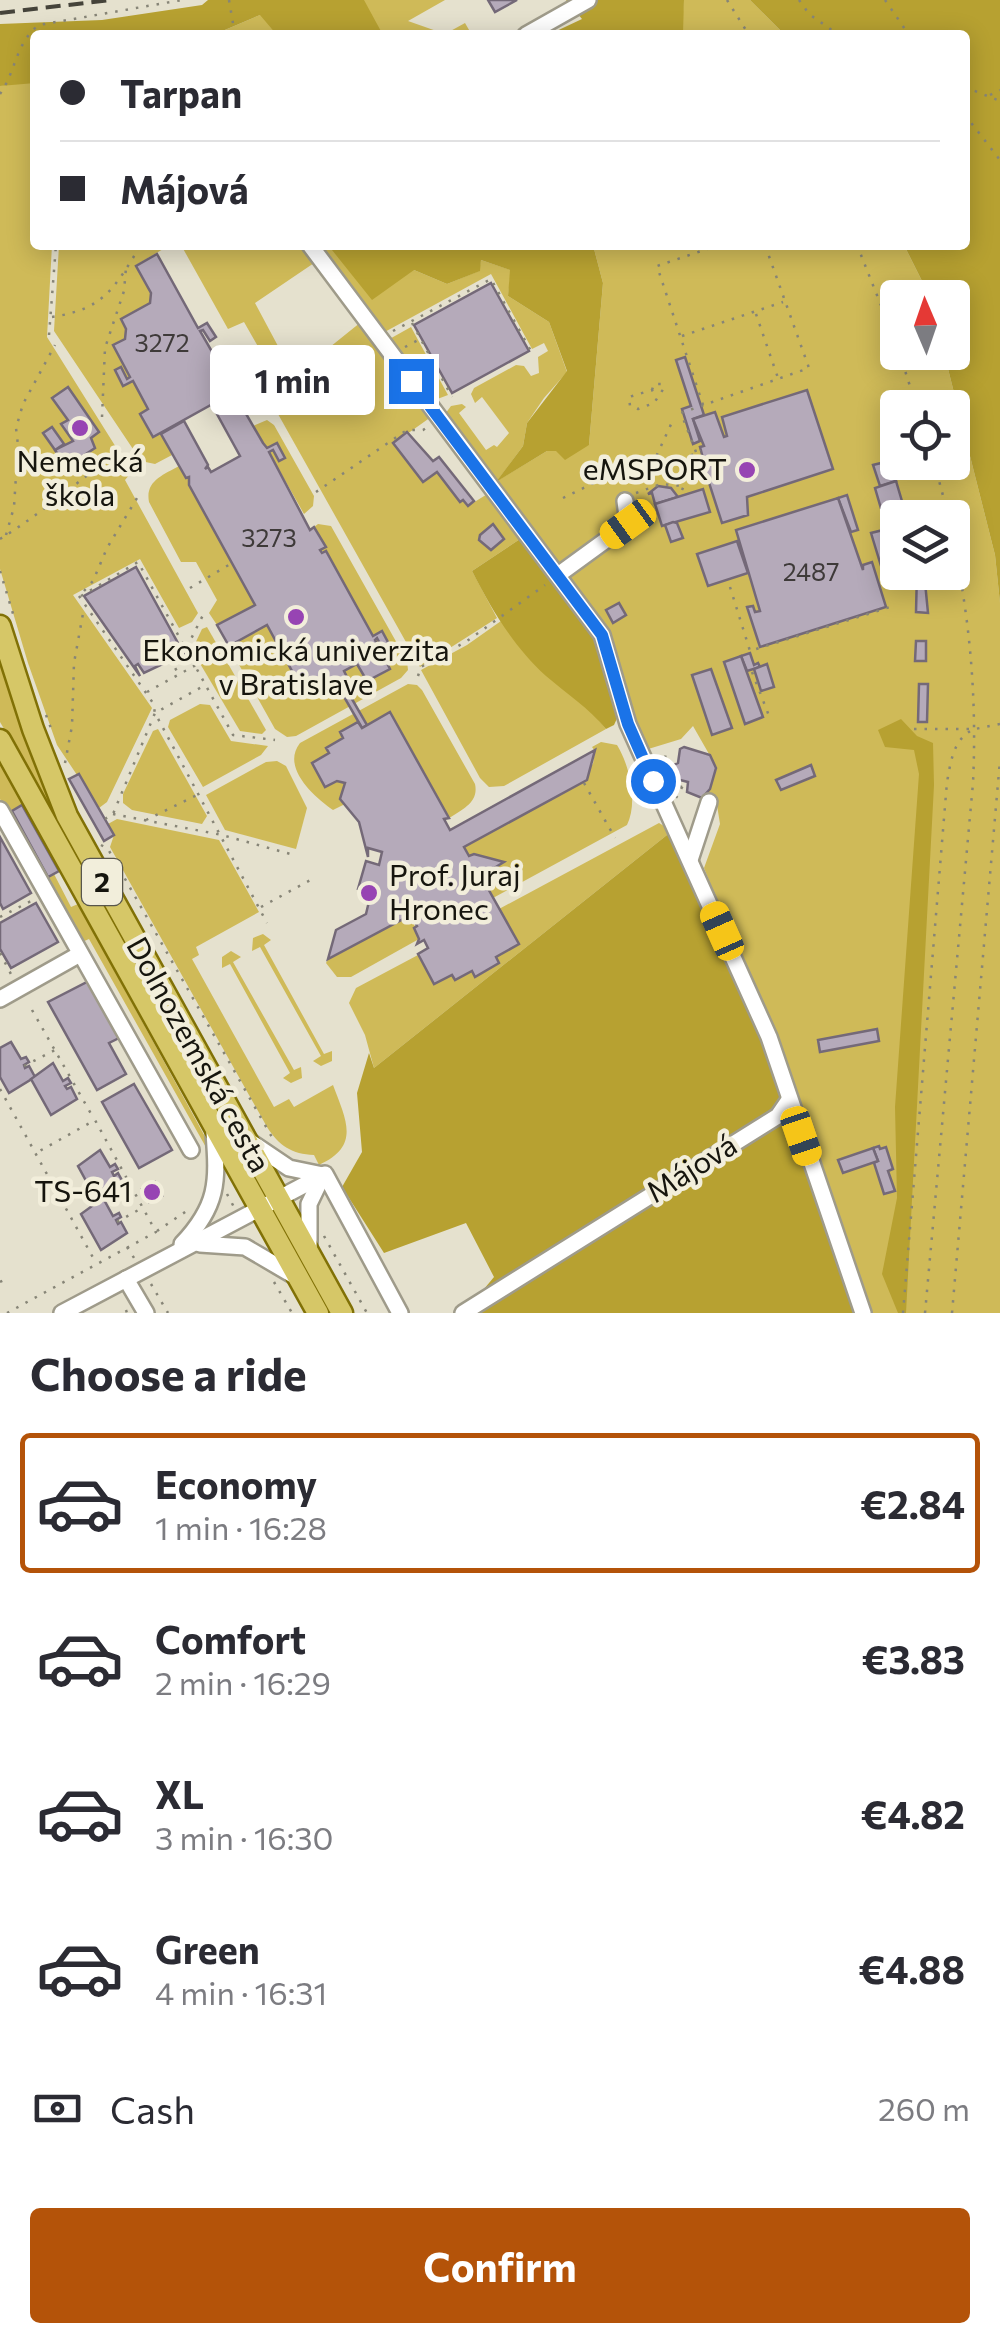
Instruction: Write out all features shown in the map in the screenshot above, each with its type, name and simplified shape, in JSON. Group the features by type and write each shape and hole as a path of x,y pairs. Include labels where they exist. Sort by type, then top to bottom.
{"main road":[{"name":"Dolnozemská cesta","path":"8,626 32,728 68,816 244,1138 299,1278 318,1313"},
{"name":"Dolnozemská cesta","path":"0,740 214,1126 310,1256 342,1313"}],"street":[{"path":"535,30 588,0"},
{"path":"314,250 602,635 628,724 769,1037 863,1313"},
{"path":"558,575 628,524 630,497"},
{"path":"690,860 709,802"},
{"path":"0,810 191,1150"},
{"path":"0,999 80,954"},
{"name":"Májová","path":"463,1313 778,1116 789,1100"},
{"path":"172,1254 200,1224 212,1200 218,1175 214,1126"},
{"path":"244,1138 289,1168 323,1175 400,1313"},
{"path":"62,1313 323,1175"},
{"path":"310,1256 310,1204 323,1175"},
{"path":"192,1244 245,1247 299,1278"},
{"path":"126,1279 146,1313"}],"path":[{"path":"34,30 182,0"},
{"path":"229,0 234,30"},
{"path":"727,0 745,30"},
{"path":"799,0 809,14 832,30"},
{"path":"885,0 906,30"},
{"path":"0,94 30,32"},
{"path":"970,89 1000,101"},
{"path":"988,95 1000,90"},
{"path":"970,121 1000,160"},
{"path":"49,334 56,250"},
{"path":"52,317 90,309 110,292 138,250"},
{"path":"704,406 657,266 705,250"},
{"path":"563,498 602,479 633,478 698,452 681,413 809,368 768,250"},
{"path":"859,250 880,304"},
{"path":"102,417 105,348 124,291 126,268"},
{"path":"379,339 491,278 532,354"},
{"path":"680,336 785,302"},
{"path":"755,311 778,379"},
{"path":"411,322 452,397"},
{"path":"391,354 420,339"},
{"path":"6,535 14,507 16,428 22,404 55,345"},
{"path":"272,413 270,400 304,361"},
{"path":"652,390 630,397 630,406 648,406 656,397 664,388 662,384 654,384 656,397"},
{"path":"316,492 407,430 422,430 440,420"},
{"path":"633,478 655,459 672,420"},
{"path":"0,539 124,449"},
{"path":"630,497 661,484 683,488 701,469"},
{"path":"80,596 93,581 107,548 140,493"},
{"path":"80,596 138,562 233,735 275,740"},
{"path":"190,588 232,563"},
{"path":"0,571 8,626"},
{"path":"418,676 420,667 482,632 558,575"},
{"path":"730,586 750,652 890,607"},
{"path":"925,1313 974,783 976,728 963,590"},
{"path":"80,596 146,692 267,923"},
{"path":"65,764 72,726 74,663 85,605"},
{"path":"187,648 204,612"},
{"path":"170,658 179,674"},
{"path":"146,692 196,664"},
{"path":"752,672 771,721"},
{"path":"105,819 113,814 155,712 206,684"},
{"path":"46,712 58,745"},
{"path":"914,729 1000,724"},
{"path":"903,1313 947,782 957,745 963,735 976,728"},
{"path":"661,771 666,754"},
{"path":"61,755 69,774"},
{"path":"952,1313 1000,760"},
{"path":"666,782 683,784 673,803"},
{"path":"584,783 615,838"},
{"path":"145,820 200,794"},
{"path":"113,814 294,855"},
{"path":"98,843 108,849 264,1129 280,1147"},
{"path":"261,907 316,877"},
{"path":"0,917 39,897"},
{"path":"0,955 11,973"},
{"path":"32,1010 156,1232"},
{"path":"24,1066 56,1050"},
{"path":"66,1088 74,1083"},
{"path":"0,1090 96,1264"},
{"path":"36,1153 95,1120"},
{"path":"113,1174 122,1170"},
{"path":"7,1313 156,1232 193,1207"},
{"path":"116,1222 143,1208"},
{"path":"321,1228 367,1313"},
{"path":"271,1276 292,1313"},
{"path":"0,1282 8,1278"}],"shaded area":[{"path":"208,0 364,0 380,30 273,30 260,15 225,30 30,30 30,83 0,86 0,24 102,20 202,5"},
{"path":"295,0 445,0 408,21 434,30 225,30"},
{"path":"566,0 684,0 683,30 559,30 582,19"},
{"path":"684,0 750,0 780,30 681,30"},
{"path":"750,0 1000,0 1000,603 995,555 970,456 970,390 953,390 948,370 970,370 970,280 922,280 906,250 970,250 970,30 780,30"},
{"path":"30,82 30,250 52,250 47,337 129,468 125,480 198,613 192,622 179,628 140,559 73,595 152,708 107,802 99,808 57,745 0,569 0,86"},
{"path":"59,250 162,250 136,265 151,293 150,303 121,319 125,339 113,346 130,377 127,379 121,368 115,371 120,381 133,381 148,409 140,415 152,437 161,434 172,455 155,464 141,461 54,331"},
{"path":"184,250 309,250 317,261 255,303 294,376 361,322 431,417 393,444 423,482 437,472 460,502 463,500 468,506 489,493 520,539 472,571 497,618 420,667 269,398 241,389 272,371 244,322 228,329"},
{"path":"320,250 414,270 447,284 479,271 481,260 511,270 508,296 549,322 567,372 527,423 523,446 497,481 547,451 589,445 603,283 594,250 906,250 922,280 880,280 880,370 948,370 953,390 880,390 880,480 970,480 970,456 995,555 1000,603 1000,1313 867,1313 704,868 720,824 717,805 705,800 717,768 693,726 681,739 645,750 607,630 445,414 451,406 462,404 466,407 459,413 486,450 497,447 509,433 482,397 475,403 471,394 474,388 516,365 524,366 531,376 539,373 538,357 548,351 544,343 532,349 491,274 381,334"},
{"path":"332,250 594,250 603,283 589,445 565,460 556,451 547,451 496,482 523,446 527,423 567,371 549,322 508,296 510,270 481,260 480,271 447,284 414,270 372,300"},
{"path":"411,327 448,395 432,401 386,341"},
{"path":"267,420 274,425 314,496 313,506 304,514 269,452 273,450 279,461 284,458 277,444 267,448 253,426"},
{"path":"179,466 189,477 189,486 255,605 217,625 209,613 217,600 196,562 181,562 149,502 153,484"},
{"path":"331,526 407,661 408,670 401,678 296,736 287,737 275,729 238,663 241,650 235,642 267,625 305,693 347,677 344,671 357,664 367,681 390,669 376,635 373,636 325,552 320,550 325,547 314,527"},
{"path":"520,539 602,650 619,714 614,725 606,729 523,652 472,571"},
{"path":"501,621 545,674 592,712 606,729 504,786 489,787 480,778 421,670"},
{"path":"207,627 266,730 262,734 240,731 192,650 202,629"},
{"path":"0,665 55,815 0,722"},
{"path":"408,684 422,690 475,784 475,796 449,818 390,713 327,747 329,753 313,763 325,786 337,781 345,783 340,799 345,804 333,810 309,789 297,771 295,752 300,743"},
{"path":"200,704 210,705 231,741 268,746 261,755 203,787 168,727 170,720"},
{"path":"901,719 917,736 933,743 934,785 906,1313 898,1313 882,1274 897,1198 895,1107 919,774 914,750 885,747 878,730"},
{"path":"158,729 207,816 202,824 132,810 123,803 123,794 153,731"},
{"path":"601,742 617,745 626,763 632,796 627,825 493,898 481,876 503,862 469,856 464,847 593,764 592,747"},
{"path":"277,761 286,766 307,808 296,849 225,830 206,795 266,762"},
{"path":"0,764 23,805 12,811 48,876 54,874 71,907 78,904 209,1144 212,1158 89,939 80,943 0,799"},
{"path":"117,819 219,840 259,912 196,947 199,955 192,959 274,1107 289,1099 294,1107 333,1085 347,1131 341,1149 332,1158 319,1165 314,1155 281,1144 267,1127 110,847 114,835 108,824"},
{"path":"659,823 672,831 374,1068 365,1035 349,1003 356,988 418,955 434,984 452,975 455,980 472,971 475,976 499,963 496,957 519,944 499,909"},
{"path":"672,831 744,983 867,1313 464,1313 494,1277 466,1223 384,1253 342,1187 362,1152 357,1093 369,1053 374,1068"},
{"path":"411,915 419,939 351,977 337,977 326,963 328,959"},
{"path":"263,934 271,940 264,945 324,1054 332,1051 332,1061 321,1066 313,1061 321,1056 260,947 252,951 253,938"},
{"path":"231,951 241,957 233,962 294,1070 301,1067 302,1078 291,1083 283,1078 290,1073 230,964 222,968 222,957"}],"building":[{"path":"488,0 517,0 495,12"},
{"path":"157,254 198,328 207,323 216,337 210,341 200,331 226,376 232,373 227,365 259,348 272,371 153,437 140,414 148,409 133,381 123,386 115,370 121,367 127,379 130,377 113,345 125,339 121,319 150,303 151,293 136,266"},
{"path":"491,283 529,351 452,393 414,325"},
{"path":"685,357 704,415 693,419 700,441 693,444 682,409 691,406 676,360"},
{"name":"Nemecká škola","path":"68,387 99,432 91,438 95,448 66,467 55,450 73,441 61,424 68,420 52,398"},
{"path":"807,390 833,469 747,497 748,515 722,523 702,461 708,459 703,458 700,447 704,446 693,419 715,412 724,437 727,436 722,417"},
{"path":"234,393 267,448 277,443 285,458 279,461 273,450 269,452 310,530 314,527 326,547 320,550 326,551 373,636 382,631 390,646 383,649 375,640 390,669 367,681 357,664 344,671 347,677 304,693 267,625 229,646 217,625 255,605 189,485 189,477 186,478 161,434 184,421 208,465 205,469 208,467 211,472 240,456 212,405"},
{"path":"52,427 64,444 55,450 43,433"},
{"path":"407,432 433,461 439,457 474,501 468,506 463,500 460,502 437,472 423,482 393,443"},
{"path":"880,463 880,480 896,481 880,486 873,465"},
{"path":"896,481 902,500 880,500 880,505 875,488"},
{"path":"658,486 671,488 678,497 655,504 652,493 648,494"},
{"path":"703,489 710,512 662,526 655,504"},
{"path":"847,495 858,530 851,532 838,498"},
{"path":"838,498 863,570 863,565 872,562 886,607 760,647 747,607 760,611 736,530"},
{"path":"673,522 683,538 671,542 665,525"},
{"path":"493,524 504,539 491,550 479,540"},
{"path":"880,531 880,563 871,533"},
{"path":"737,541 748,573 708,586 697,554"},
{"path":"136,567 184,654 144,673 138,664 135,666 140,676 84,596"},
{"path":"917,590 926,590 928,613 916,612"},
{"path":"619,603 626,615 613,623 606,610"},
{"path":"916,641 926,641 926,661 915,661"},
{"path":"750,653 754,665 758,663 760,667 747,671 741,656"},
{"path":"741,656 763,717 745,724 724,662"},
{"path":"767,664 774,687 761,691 754,669"},
{"path":"711,669 732,728 712,735 692,675"},
{"path":"341,680 367,725 362,728 336,683"},
{"path":"919,684 928,684 927,722 918,722"},
{"path":"390,712 449,818 444,819 450,830 595,750 587,780 464,847 469,856 504,862 481,876 519,944 496,957 499,963 475,977 472,971 455,980 452,975 434,984 418,954 428,948 424,940 417,944 417,926 411,915 328,959 336,930 366,914 371,893 358,889 366,861 379,865 382,852 368,848 368,857 359,822 340,799 345,783 337,781 325,787 312,763 343,738 340,732 358,722 362,728"},
{"path":"680,749 710,755 716,768 710,789 702,798 687,792 688,782 672,778 669,772 678,763"},
{"path":"811,765 815,776 781,790 776,780"},
{"path":"79,774 114,835 104,841 69,779"},
{"path":"22,805 59,871 48,877 12,811"},
{"path":"0,837 31,893 3,909 0,903"},
{"path":"36,903 58,942 11,968 0,949 0,923"},
{"path":"89,981 119,1038 109,1043 126,1074 97,1090 48,1002"},
{"path":"877,1029 879,1041 820,1052 818,1040"},
{"path":"11,1042 21,1059 26,1057 29,1062 25,1068 29,1066 35,1077 9,1093 0,1077 0,1048"},
{"path":"53,1063 63,1081 68,1078 71,1083 65,1086 71,1087 77,1099 51,1115 31,1079"},
{"path":"134,1084 172,1150 139,1168 102,1102"},
{"path":"886,1147 893,1169 888,1171 895,1191 884,1194 874,1163 878,1161 873,1148"},
{"path":"873,1148 878,1161 843,1173 838,1160"},
{"path":"100,1150 110,1167 115,1164 118,1169 112,1172 114,1176 118,1173 124,1184 97,1201 78,1166"},
{"name":"TS-641","path":"155,1182 162,1196 149,1202 142,1189"},
{"path":"103,1198 113,1216 119,1213 121,1217 116,1220 127,1233 101,1250 81,1214"}],"railway":[{"path":"0,13 110,0"}],"place":[{"name":"Nemecká škola","path":"80,428"},
{"name":"eMSPORT","path":"747,470"},
{"name":"Ekonomická univerzita v Bratislave","path":"296,617"},
{"name":"Prof. Juraj Hronec","path":"369,893"},
{"name":"TS-641","path":"152,1192"}],"route":[{"path":"411,381 602,635 628,724 653,781"}]}
